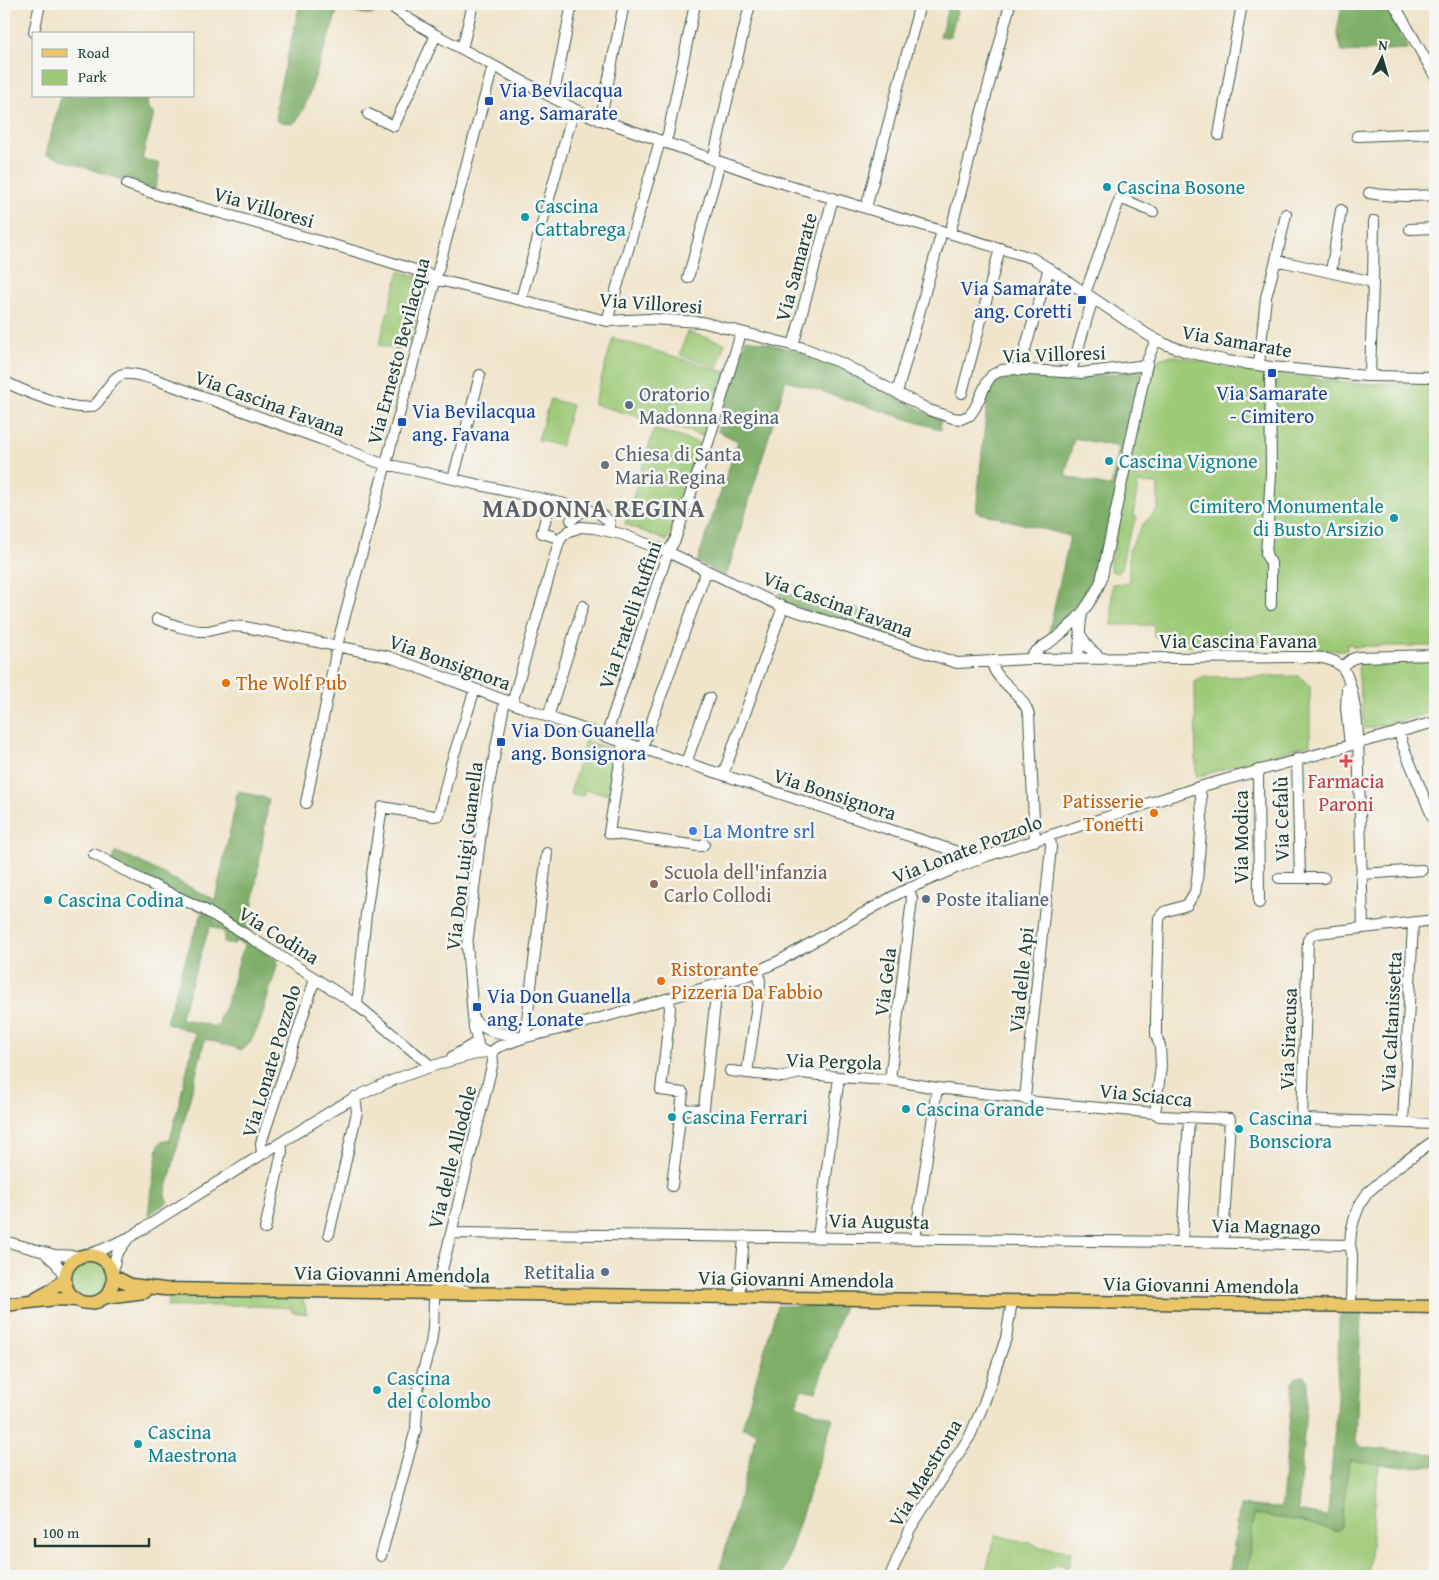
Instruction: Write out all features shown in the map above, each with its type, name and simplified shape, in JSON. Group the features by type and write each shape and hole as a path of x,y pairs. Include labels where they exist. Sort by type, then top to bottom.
{"main road":[{"path":"28,1302 50,1291 65,1278 70,1264 84,1255 100,1257 110,1266 113,1274 112,1287 106,1297"},
{"path":"113,1274 131,1285 157,1289"},
{"path":"65,1278 69,1293 76,1300"},
{"name":"Via Giovanni Amendola","path":"157,1289 1435,1307"},
{"path":"4,1305 60,1298 92,1303 106,1297 157,1289"}],"street":[{"path":"34,32 40,4"},
{"name":"Via Samarate","path":"388,4 409,20 436,35 574,109 599,120 717,161 833,198 1032,258 1156,340 1192,354 1259,365 1370,376 1435,377"},
{"path":"462,49 473,4"},
{"path":"553,98 572,4"},
{"path":"599,120 624,4"},
{"path":"607,321 662,142 668,134 695,4"},
{"path":"688,278 717,161 750,4"},
{"path":"866,208 920,4"},
{"path":"897,393 946,232 1010,4"},
{"path":"1219,134 1242,4"},
{"path":"1394,4 1435,76"},
{"path":"368,114 394,126 436,35"},
{"name":"Via Ernesto Bevilacqua","path":"338,646 362,549 387,463 493,66"},
{"path":"521,299 574,109"},
{"path":"1357,136 1435,133"},
{"name":"Via Villoresi","path":"127,184 158,195 361,253 431,275 435,279 607,321 650,319 693,321 793,346 833,359 949,418 961,419 972,412 987,382 992,375 1002,370 1071,372 1146,365"},
{"path":"1368,193 1406,197 1435,196"},
{"name":"Via Samarate","path":"793,346 833,198"},
{"path":"1071,372 1089,296 1120,198 1153,212"},
{"path":"1331,272 1341,210"},
{"path":"1259,365 1266,297 1286,214"},
{"path":"1370,376 1374,221"},
{"path":"1410,229 1435,228"},
{"path":"962,392 1000,248"},
{"path":"1276,260 1372,282"},
{"path":"1019,370 1049,268"},
{"name":"Via Fratelli Ruffini","path":"606,736 668,552 675,540 709,440 741,333"},
{"path":"1029,659 1032,654 1065,631 1084,612 1099,587 1104,571 1148,356 1156,340"},
{"path":"1270,373 1271,474 1266,555 1271,563 1271,605"},
{"name":"Via Cascina Favana","path":"4,381 25,392 85,407 93,406 98,402 115,377 122,374 139,375 321,439 377,462 585,509 604,516 609,521 610,527"},
{"path":"453,479 480,375"},
{"path":"545,500 542,533 552,536"},
{"path":"571,520 585,509"},
{"name":"Via Cascina Favana","path":"558,546 562,537 581,527 609,531 668,552 706,572 783,607 960,664 1029,659 1308,657 1332,660 1345,672 1352,659 1362,656 1435,655"},
{"name":"Via Don Luigi Guanella","path":"477,1041 474,1028 468,940 484,808 509,702 558,546"},
{"path":"642,748 706,572"},
{"path":"548,717 583,606"},
{"path":"723,775 783,607"},
{"path":"1077,659 1079,632 1084,612"},
{"name":"Via Bonsignora","path":"157,619 199,631 237,626 398,660 548,717 961,853 970,862"},
{"path":"1079,632 1086,646 1102,659"},
{"path":"306,803 338,646"},
{"path":"992,662 994,671 1023,701 1029,715 1035,841"},
{"path":"1345,672 1346,708 1354,743 1363,928 1414,924 1435,920"},
{"path":"357,1005 366,914 382,807 434,816 439,815 451,764 475,689"},
{"path":"686,763 709,698"},
{"name":"Via Lonate Pozzolo","path":"130,1237 355,1097 380,1085 443,1062 492,1050 524,1037 669,999 759,971 883,901 970,862 1199,787 1435,722"},
{"path":"1399,732 1435,823"},
{"path":"623,742 609,833 698,846 704,844"},
{"name":"Via Cefalù","path":"1297,759 1300,878"},
{"name":"Via Modica","path":"1258,770 1259,903"},
{"path":"1154,1113 1161,1066 1160,1046 1156,1035 1159,918 1164,912 1187,905 1195,892 1202,819 1199,787"},
{"name":"Via delle Api","path":"1025,1098 1046,910 1051,847 1050,836"},
{"path":"443,1062 477,1041 480,1034 491,1031 524,1037 547,853"},
{"name":"Via Codina","path":"94,854 211,914 248,936 357,1005 431,1066"},
{"path":"1361,874 1422,870"},
{"name":"Via Cefalù","path":"1279,878 1324,878"},
{"name":"Via Gela","path":"890,1080 912,899 910,888"},
{"name":"Via Caltanissetta","path":"1402,1122 1414,924"},
{"name":"Via Siracusa","path":"1363,928 1317,933 1308,940 1302,1119 1435,1124"},
{"path":"747,1073 760,984 759,971"},
{"name":"Via Lonate Pozzolo","path":"262,1154 261,1143 314,979"},
{"path":"681,1109 699,1111 704,1108 717,985"},
{"path":"669,999 670,1009 661,1090 683,1093 672,1186"},
{"path":"474,1018 479,1024 498,1037 499,1040 492,1050 479,1048 477,1041"},
{"name":"Via delle Allodole","path":"381,1556 416,1429 418,1388 431,1343 435,1293 493,1062 492,1050"},
{"name":"Via Pergola","path":"730,1071 783,1077 801,1073 890,1080 937,1088"},
{"path":"818,1237 839,1077"},
{"path":"915,1239 937,1088"},
{"name":"Via Sciacca","path":"937,1088 1025,1098 1043,1103 1154,1113 1159,1116 1230,1119 1223,1242"},
{"path":"330,1234 356,1112 355,1097"},
{"path":"1182,1242 1189,1118"},
{"name":"Via Magnago","path":"1351,1305 1352,1254 1350,1245 1352,1225 1358,1208 1365,1196 1400,1165 1435,1140"},
{"path":"265,1229 282,1152 281,1143"},
{"name":"Via Augusta","path":"451,1233 1182,1242"},
{"path":"739,1298 744,1236"},
{"path":"4,1241 60,1256 84,1255 130,1237"},
{"path":"113,1274 118,1251 130,1237"},
{"name":"Via Magnago","path":"1182,1242 1350,1245"},
{"path":"44,1253 56,1263 65,1278"},
{"path":"442,1270 446,1281 453,1287 488,1294"},
{"name":"Via Maestrona","path":"890,1576 910,1529 970,1436 984,1403 1006,1338 1012,1301"}],"green space":[{"path":"352,3 376,9 375,13 371,15 338,9 305,106 297,120 292,124 277,121 276,103 300,4"},
{"path":"949,4 959,4 951,34 946,37 940,36"},
{"path":"1342,4 1384,4 1409,49 1342,52 1337,32"},
{"path":"60,98 149,98 148,107 154,114 142,159 160,164 154,191 46,154"},
{"path":"399,271 426,279 410,342 398,350 379,345"},
{"path":"687,332 725,343 718,367 680,355"},
{"path":"613,338 726,372 707,437 594,404"},
{"path":"746,339 798,352 846,371 940,420 941,430 786,380 726,577 697,562 738,441 717,431"},
{"path":"1177,356 1229,368 1361,384 1435,383 1435,646 1353,647 1353,645 1347,644 1347,650 1314,650 1313,646 1188,646 1187,637 1154,637 1154,625 1112,625 1112,584 1129,583 1129,550 1143,524 1158,509 1158,484 1138,483 1133,516 1137,517 1127,541 1121,569 1117,573 1111,571 1110,563 1150,367 1152,368 1156,361 1162,358"},
{"path":"1142,369 1097,582 1067,625 1047,640 1070,536 976,512 989,383 1010,377 1077,378","holes":["1074,438 1119,447 1111,487 1065,476"]},
{"path":"550,399 572,405 561,446 538,440"},
{"path":"654,429 699,443 667,541 625,524"},
{"path":"781,592 865,611 902,642 778,600"},
{"path":"1365,661 1435,661 1435,712 1365,729 1358,669 1360,664"},
{"path":"1299,676 1310,686 1310,744 1196,777 1195,682 1203,677"},
{"path":"585,741 618,751 612,791 608,794 584,790 583,796 570,794"},
{"path":"239,791 269,799 248,936 111,864 116,852 132,858 215,900 237,798 235,798"},
{"path":"202,914 204,914 277,960 278,963 260,1023 250,1043 242,1050 205,1039 165,1196 168,1202 149,1215 158,1147 161,1142 170,1140 195,1037 195,1033 167,1023 192,939","holes":["210,926 224,932 224,943 234,944 236,941 244,945 225,1007 220,1016 219,1025 216,1027 182,1019 181,1016"]},
{"path":"89,1259 102,1265 108,1278 102,1291 89,1297 76,1291 70,1278 76,1265"},
{"path":"170,1293 302,1295 307,1314 291,1312 292,1308 239,1305 167,1307"},
{"path":"844,1305 816,1392 801,1389 796,1405 833,1418 782,1576 718,1576 757,1432 742,1428 777,1306"},
{"path":"1344,1312 1361,1315 1356,1442 1359,1446 1366,1448 1435,1454 1435,1466 1401,1467 1349,1461 1341,1526 1338,1530 1300,1521 1254,1514 1247,1576 1229,1576 1240,1505 1280,1508 1282,1503 1293,1383 1295,1378 1300,1376 1306,1377 1308,1382 1298,1511 1325,1516 1328,1514 1337,1399 1339,1320 1340,1314"},
{"path":"1352,1459 1379,1463 1368,1576 1247,1576 1254,1514 1300,1521 1338,1530 1341,1526 1349,1461"},
{"path":"995,1535 1034,1544 1038,1547 1071,1551 1068,1568 1058,1564 1049,1568 1044,1576 985,1576"}],"place":[{"name":"Via Bevilacqua ang. Samarate","path":"489,101"},
{"name":"Cascina Bosone","path":"1107,187"},
{"name":"Cascina Cattabrega","path":"525,217"},
{"name":"Via Samarate ang. Coretti","path":"1082,300"},
{"name":"Via Samarate - Cimitero","path":"1272,373"},
{"name":"Oratorio Madonna Regina","path":"629,405"},
{"name":"Via Bevilacqua ang. Favana","path":"402,422"},
{"name":"Cascina Vignone","path":"1109,461"},
{"name":"Chiesa di Santa Maria Regina","path":"605,465"},
{"name":"Cimitero Monumentale di Busto Arsizio","path":"1394,518"},
{"name":"The Wolf Pub","path":"226,683"},
{"name":"Via Don Guanella ang. Bonsignora","path":"501,742"},
{"name":"Farmacia Paroni","path":"1346,761"},
{"name":"Patisserie Tonetti","path":"1154,813"},
{"name":"La Montre srl","path":"693,831"},
{"name":"Scuola dell'infanzia Carlo Collodi","path":"654,884"},
{"name":"Poste italiane","path":"926,899"},
{"name":"Cascina Codina","path":"48,900"},
{"name":"Ristorante Pizzeria Da Fabbio","path":"661,981"},
{"name":"Via Don Guanella ang. Lonate","path":"477,1007"},
{"name":"Cascina Grande","path":"906,1109"},
{"name":"Cascina Ferrari","path":"672,1117"},
{"name":"Cascina Bonsciora","path":"1239,1129"},
{"name":"Retitalia","path":"605,1272"},
{"name":"Cascina del Colombo","path":"377,1390"},
{"name":"Cascina Maestrona","path":"138,1444"}],"district":[{"name":"MADONNA REGINA","path":"594,508"}]}
